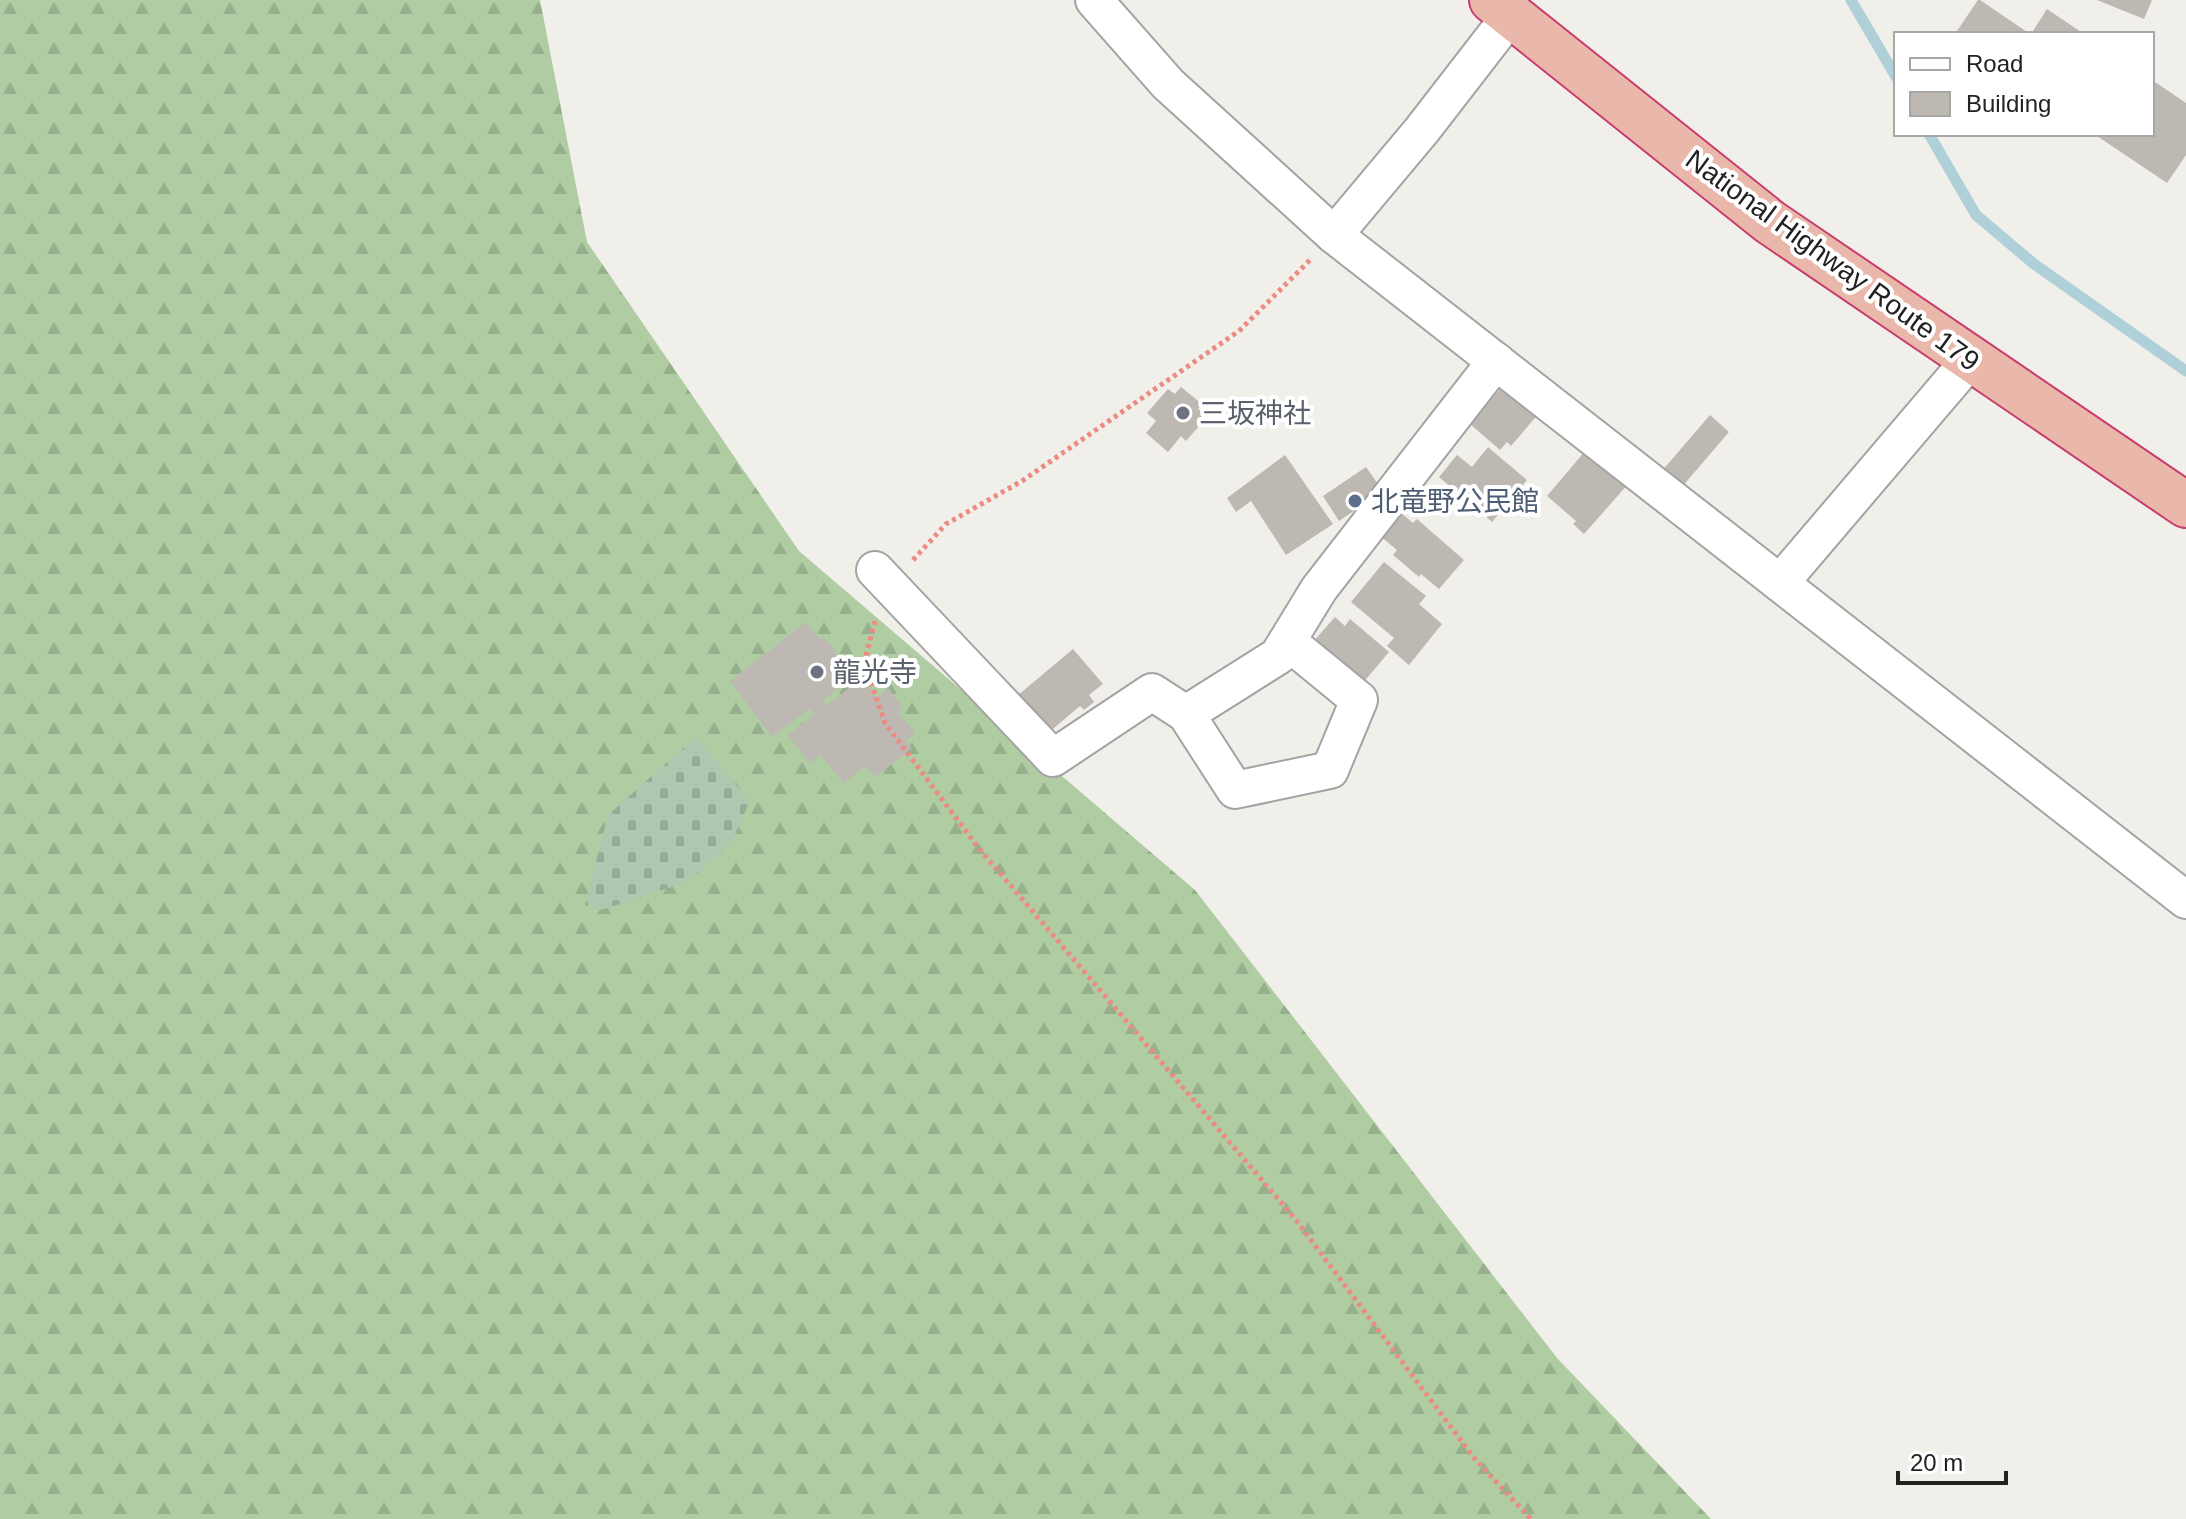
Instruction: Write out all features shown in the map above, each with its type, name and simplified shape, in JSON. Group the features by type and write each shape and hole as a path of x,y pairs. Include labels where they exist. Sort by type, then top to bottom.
{"highway":[{"name":"National Highway Route 179","path":"1502,8 1770,222 2186,505"}],"street":[{"path":"1094,0 1168,84 1334,235 2186,900"},
{"path":"1334,235 1422,130 1502,8"},
{"path":"1780,583 1970,360"},
{"path":"1186,714 1278,656 1319,589 1496,361"},
{"path":"892,568 1053,758 1152,692 1186,714 1235,790 1330,770 1359,700 1287,641"}],"path":[{"path":"892,568 946,524 1022,481 1239,331 1334,235"},
{"path":"877,610 864,663 885,723 977,846 1296,1220 1474,1458 1531,1519"}],"green space":[{"path":"0,0 540,0 587,242 799,551 1195,890 1557,1358 1711,1519 0,1519"},
{"path":"696,737 750,801 731,843 687,882 601,910 585,905 608,815"}],"building":[{"path":"1980,0 2027,32 1956,32"},
{"path":"2097,0 2152,0 2144,19"},
{"path":"2047,9 2081,32 2032,32"},
{"path":"2154,81 2186,103 2186,155 2167,183 2097,136 2154,136"},
{"path":"1506,382 1540,412 1511,446 1507,442 1500,450 1470,424"},
{"path":"1181,387 1202,404 1198,409 1207,417 1186,441 1181,436 1168,452 1146,433 1156,421 1147,413 1168,389 1175,394"},
{"path":"1710,415 1729,432 1681,488 1661,472"},
{"path":"1488,447 1527,480 1492,522 1439,477 1457,455 1472,467"},
{"path":"1586,450 1629,483 1584,534 1573,524 1576,521 1547,496"},
{"path":"1285,455 1333,524 1286,555 1251,501 1236,512 1227,498"},
{"path":"1366,467 1383,491 1339,521 1323,496"},
{"path":"1400,512 1413,523 1417,519 1464,560 1439,589 1393,555 1397,550 1380,536"},
{"path":"1384,562 1426,596 1419,604 1442,624 1409,665 1387,646 1394,638 1351,602"},
{"path":"1335,617 1345,626 1350,619 1389,652 1362,684 1313,642"},
{"path":"806,622 820,640 824,637 841,659 837,663 850,679 823,700 827,705 862,678 877,697 888,688 903,708 898,712 915,733 906,741 912,748 875,777 866,766 843,783 821,755 810,763 788,735 815,714 810,708 772,737 730,681"},
{"path":"1073,649 1103,684 1089,695 1094,702 1084,710 1080,706 1048,733 1017,696"}],"waterway":[{"path":"1851,0 1894,74"},
{"path":"1930,136 1976,215 2034,264 2186,371"}],"place":[{"name":"三坂神社","path":"1183,413"},
{"name":"北竜野公民館","path":"1355,501"},
{"name":"龍光寺","path":"817,672"}]}
